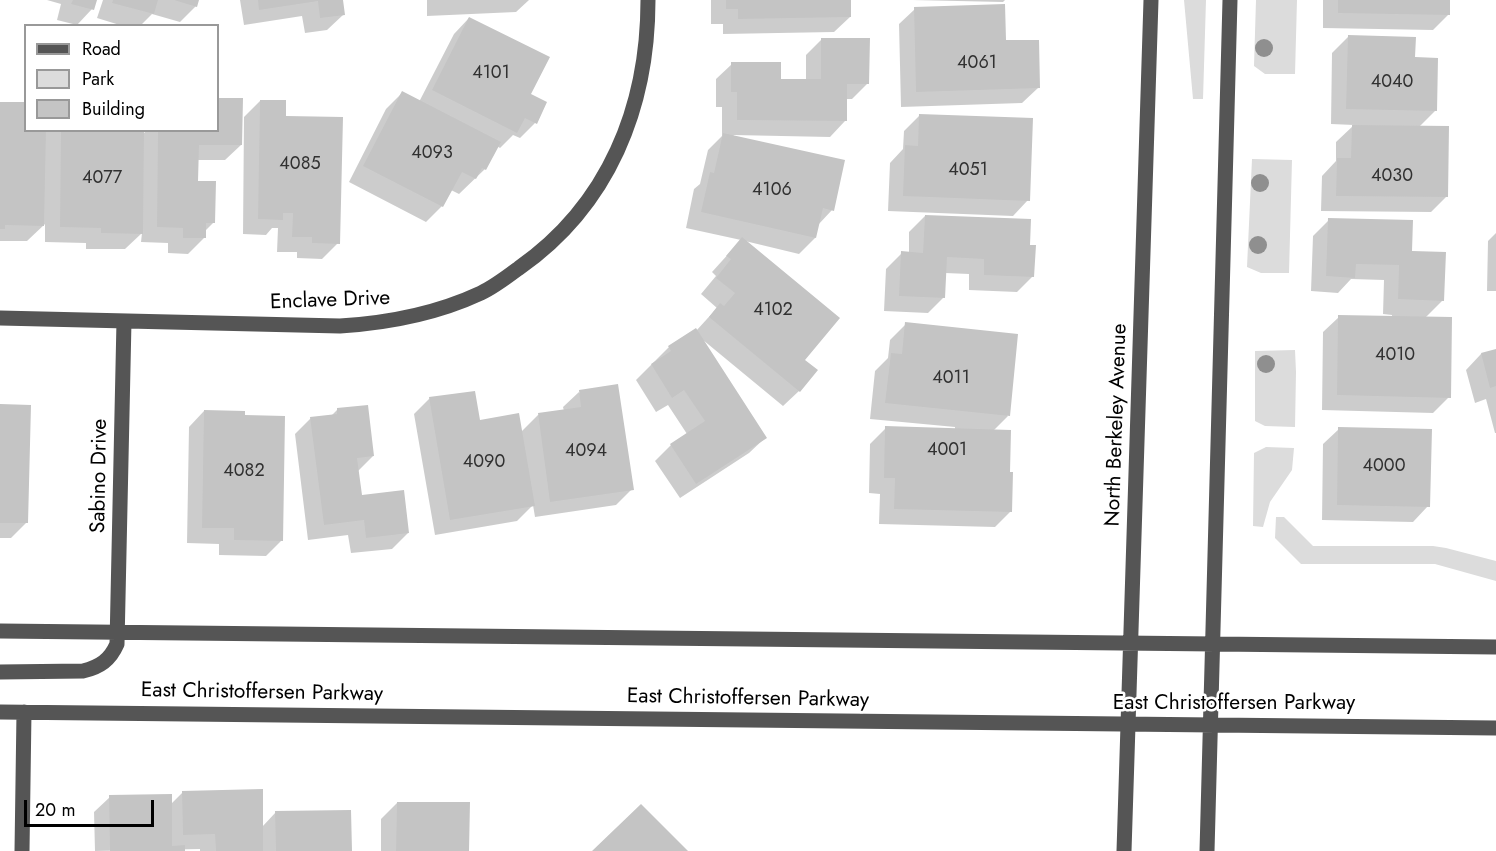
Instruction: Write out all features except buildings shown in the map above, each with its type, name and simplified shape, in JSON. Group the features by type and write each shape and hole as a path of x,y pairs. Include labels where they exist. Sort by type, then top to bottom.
{"street":[{"name":"Enclave Drive","path":"0,318 314,327 394,321 424,314 483,292 536,256 560,234 581,210 612,161 625,134 641,78 648,21 648,0"},
{"name":"North Berkeley Avenue","path":"1124,851 1151,0"},
{"path":"1207,851 1230,0"},
{"name":"Sabino Drive","path":"119,632 124,321"},
{"path":"0,631 1496,647"},
{"path":"0,672 83,671 101,666 113,653 119,632"},
{"name":"East Christoffersen Parkway","path":"0,712 1496,728"},
{"path":"22,851 24,712"}],"green space":[{"path":"1184,0 1206,0 1203,99 1193,99"},
{"path":"1256,0 1297,0 1295,74 1265,74 1254,66"},
{"path":"1252,159 1292,160 1289,273 1261,273 1247,267"},
{"path":"1295,350 1295,427 1265,426 1255,421 1255,351"},
{"path":"1266,447 1294,448 1292,470 1270,502 1263,527 1253,526 1254,453"},
{"path":"1276,517 1284,517 1313,546 1433,546 1496,561 1496,581 1435,564 1301,564 1275,538"}]}
